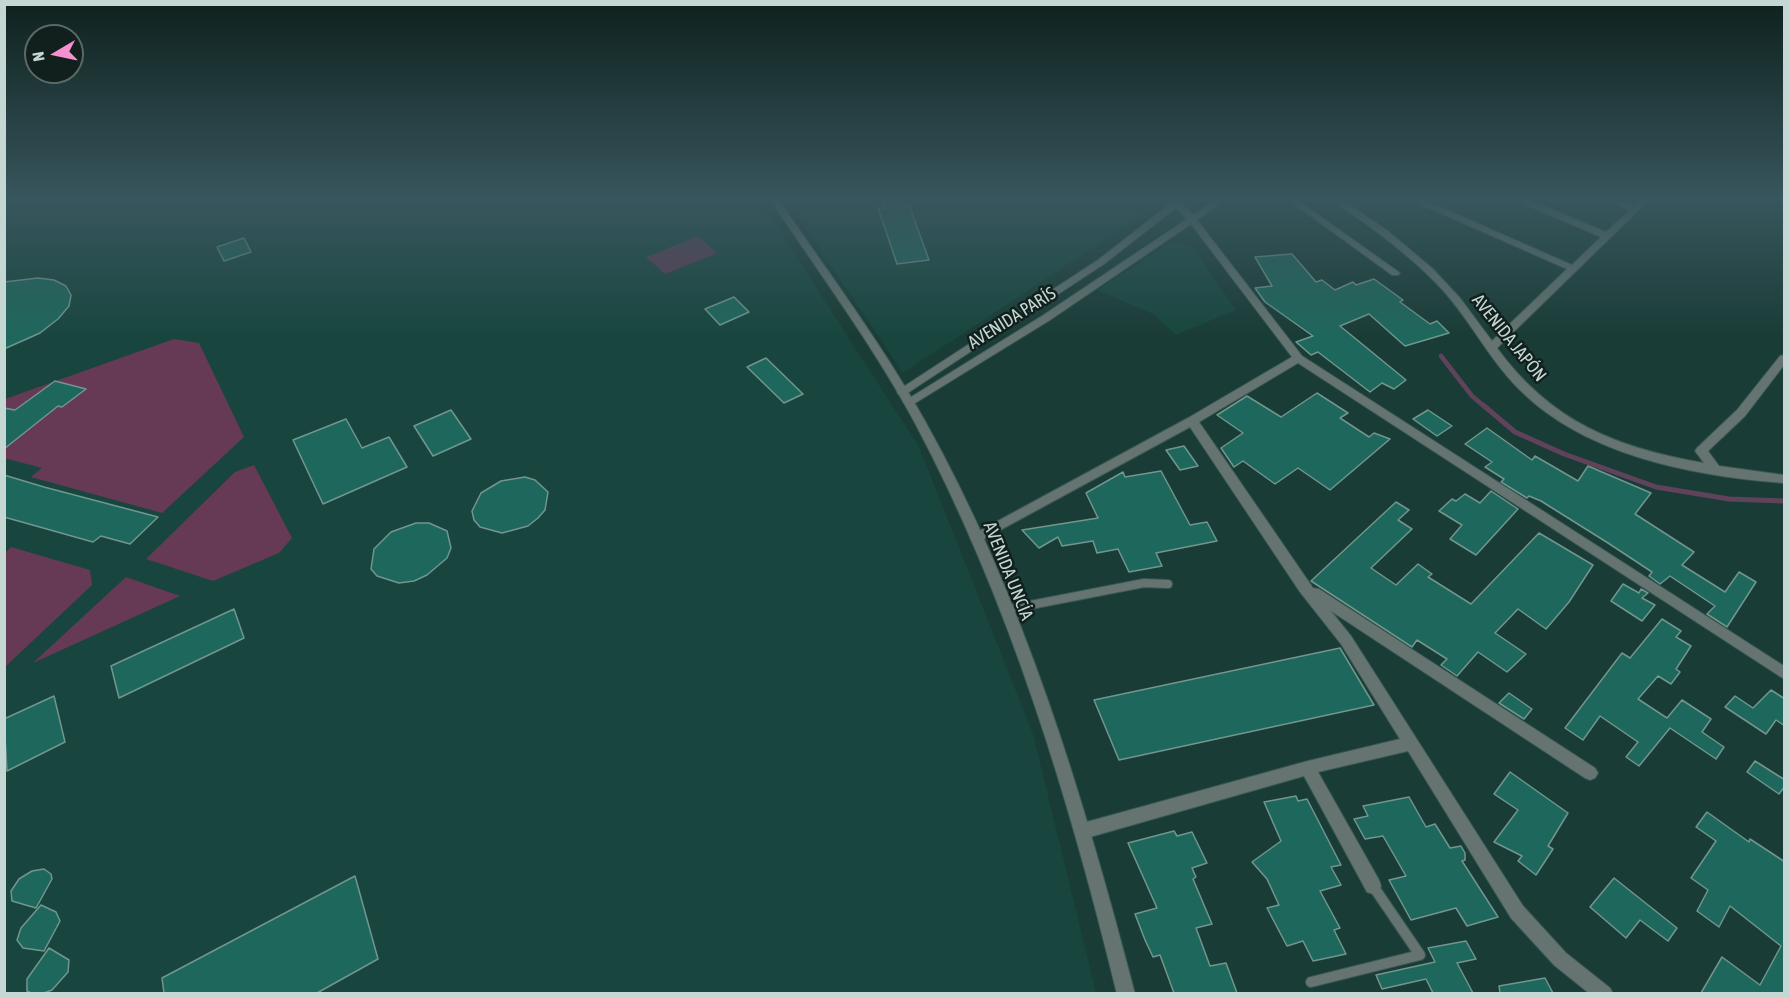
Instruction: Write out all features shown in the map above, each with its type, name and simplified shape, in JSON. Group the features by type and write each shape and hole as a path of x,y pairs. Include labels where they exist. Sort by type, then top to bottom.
{"street":[{"name":"AVENIDA UNCÍA","path":"805,246 905,397 936,454 976,538 1005,610 1083,831 1126,993"},
{"name":"AVENIDA PARÍS","path":"905,397 1121,246"},
{"name":"AVENIDA PARÍS","path":"905,397 1046,318 1153,246"},
{"path":"1212,246 1298,358 1785,673"},
{"path":"1356,246 1395,273"},
{"name":"AVENIDA JAPÓN","path":"1401,246 1418,258 1458,302 1491,348 1524,387 1578,427 1620,447 1649,457 1716,470 1785,479"},
{"path":"1521,246 1574,269"},
{"path":"1491,348 1597,246"},
{"path":"976,538 1192,421 1298,358"},
{"path":"1716,470 1701,451 1741,413 1785,358"},
{"path":"1192,421 1305,588 1346,640 1409,744 1517,912 1560,959 1604,993"},
{"path":"1305,588 1590,773"},
{"path":"1083,831 1308,768 1409,744"},
{"path":"1308,768 1373,886"}],"lane":[{"path":"1005,610 1143,583 1168,584"},
{"path":"1311,982 1420,955 1398,919 1373,886"}],"shaded area":[{"path":"5,246 789,246 919,447 1033,734 1096,993 5,994"},
{"path":"674,246 709,246 717,253 665,274 646,257"},
{"path":"817,246 1096,246 903,373"},
{"path":"1166,246 1189,246 1236,310 1176,335 1153,314 1097,290"},
{"path":"174,339 199,343 244,437 162,513 31,477 42,468 5,460 5,399"},
{"path":"254,465 292,538 279,553 213,581 146,559 235,472"},
{"path":"11,547 90,570 92,585 5,667 5,553"},
{"path":"126,577 180,596 33,663"}],"building":[{"path":"248,246 251,252 224,261 217,247"},
{"path":"891,246 924,246 929,260 897,264"},
{"path":"1292,254 1316,282 1322,280 1335,290 1353,282 1356,285 1374,279 1430,324 1437,321 1449,333 1405,346 1369,314 1340,326 1406,380 1394,389 1382,383 1370,392 1318,352 1311,355 1296,342 1313,336 1265,302 1255,288 1272,286 1255,257"},
{"path":"38,278 54,280 66,286 71,295 69,306 58,319 40,333 4,349 4,282"},
{"path":"734,297 749,312 720,325 705,309"},
{"path":"766,358 803,394 784,403 747,367"},
{"path":"55,381 86,389 62,407 58,406 4,449 4,408 15,410"},
{"path":"1317,393 1348,413 1340,418 1369,437 1374,433 1390,439 1330,490 1298,468 1275,484 1243,461 1234,467 1221,448 1243,433 1217,415 1247,396 1281,417"},
{"path":"451,410 471,439 433,456 414,426"},
{"path":"1428,410 1452,426 1437,436 1413,419"},
{"path":"346,419 362,448 389,437 407,467 323,504 293,440"},
{"path":"1487,428 1532,460 1535,456 1578,481 1588,466 1651,493 1635,514 1694,552 1682,565 1725,592 1739,572 1756,582 1727,627 1707,614 1715,606 1670,576 1660,584 1649,576 1652,572 1608,543 1541,501 1529,496 1527,498 1501,482 1504,479 1485,467 1492,462 1465,444"},
{"path":"1184,446 1198,466 1180,470 1166,450"},
{"path":"1161,471 1190,525 1207,522 1217,541 1156,553 1162,566 1129,572 1118,549 1097,553 1093,541 1062,546 1058,537 1039,548 1022,530 1098,518 1086,493 1123,472 1125,477"},
{"path":"4,475 158,517 130,544 101,536 93,542 4,517"},
{"path":"525,477 535,480 548,492 545,510 538,518 528,526 502,533 480,527 474,520 472,511 481,493 501,481"},
{"path":"1491,491 1518,509 1476,555 1450,539 1462,525 1439,511 1452,499 1456,501 1465,494 1480,503"},
{"path":"1396,502 1409,510 1398,520 1412,529 1371,568 1396,585 1418,564 1432,574 1428,577 1471,604 1539,533 1593,565 1569,602 1546,629 1518,609 1495,633 1526,654 1507,672 1478,652 1457,676 1441,665 1447,659 1417,640 1412,647 1311,581"},
{"path":"416,523 429,523 447,531 451,548 447,558 427,575 414,581 399,583 377,576 371,569 374,549 391,532"},
{"path":"1623,584 1639,593 1641,589 1648,593 1642,598 1655,605 1642,621 1611,601"},
{"path":"234,609 244,638 119,698 111,666"},
{"path":"1662,619 1681,631 1676,637 1691,646 1676,669 1680,672 1671,684 1658,676 1638,699 1667,718 1682,700 1711,719 1702,732 1724,747 1716,759 1670,728 1639,766 1626,757 1638,742 1600,716 1583,740 1565,728 1622,653 1630,658"},
{"path":"1340,648 1374,705 1119,760 1094,700"},
{"path":"1771,690 1785,699 1785,726 1776,720 1766,734 1725,707 1735,696 1753,708"},
{"path":"1509,693 1532,709 1524,719 1499,703"},
{"path":"54,696 65,742 7,771 4,719"},
{"path":"1755,761 1785,780 1785,786 1779,794 1747,772"},
{"path":"1510,772 1568,813 1548,846 1553,849 1536,875 1518,861 1522,856 1494,842 1518,810 1494,794"},
{"path":"1296,796 1298,801 1307,799 1341,865 1331,867 1341,885 1320,891 1340,928 1334,930 1346,954 1313,961 1303,941 1287,946 1267,908 1279,905 1267,879 1252,862 1281,841 1264,802"},
{"path":"1409,797 1426,827 1435,824 1450,848 1461,846 1465,853 1465,860 1462,861 1498,917 1467,926 1456,908 1411,920 1389,880 1406,876 1383,836 1365,839 1354,819 1368,816 1363,806"},
{"path":"1707,812 1749,842 1750,839 1785,862 1785,993 1701,993 1722,957 1760,985 1781,946 1730,906 1719,927 1697,911 1708,890 1691,878 1716,841 1696,827"},
{"path":"1174,831 1177,836 1192,832 1207,863 1192,868 1196,877 1193,879 1212,924 1196,928 1210,966 1226,963 1237,993 1174,993 1160,955 1153,957 1145,940 1135,914 1157,908 1128,843"},
{"path":"44,869 51,874 52,879 36,908 12,901 11,891 19,879 32,871"},
{"path":"355,876 378,959 317,993 164,993 162,978"},
{"path":"1614,878 1677,928 1668,941 1640,920 1626,938 1590,907"},
{"path":"41,905 56,912 60,921 44,951 23,948 17,940 21,928"},
{"path":"1466,941 1476,959 1457,963 1473,993 1433,993 1426,979 1382,989 1376,975 1435,962 1428,948"},
{"path":"49,948 69,960 68,972 52,990 44,993 31,993 27,991 27,979"},
{"path":"1545,978 1553,993 1500,993 1499,986"}],"waterway":[{"path":"1441,356 1472,396 1485,407"},
{"path":"1483,405 1515,432 1564,454 1656,487 1729,499 1784,501"}]}
